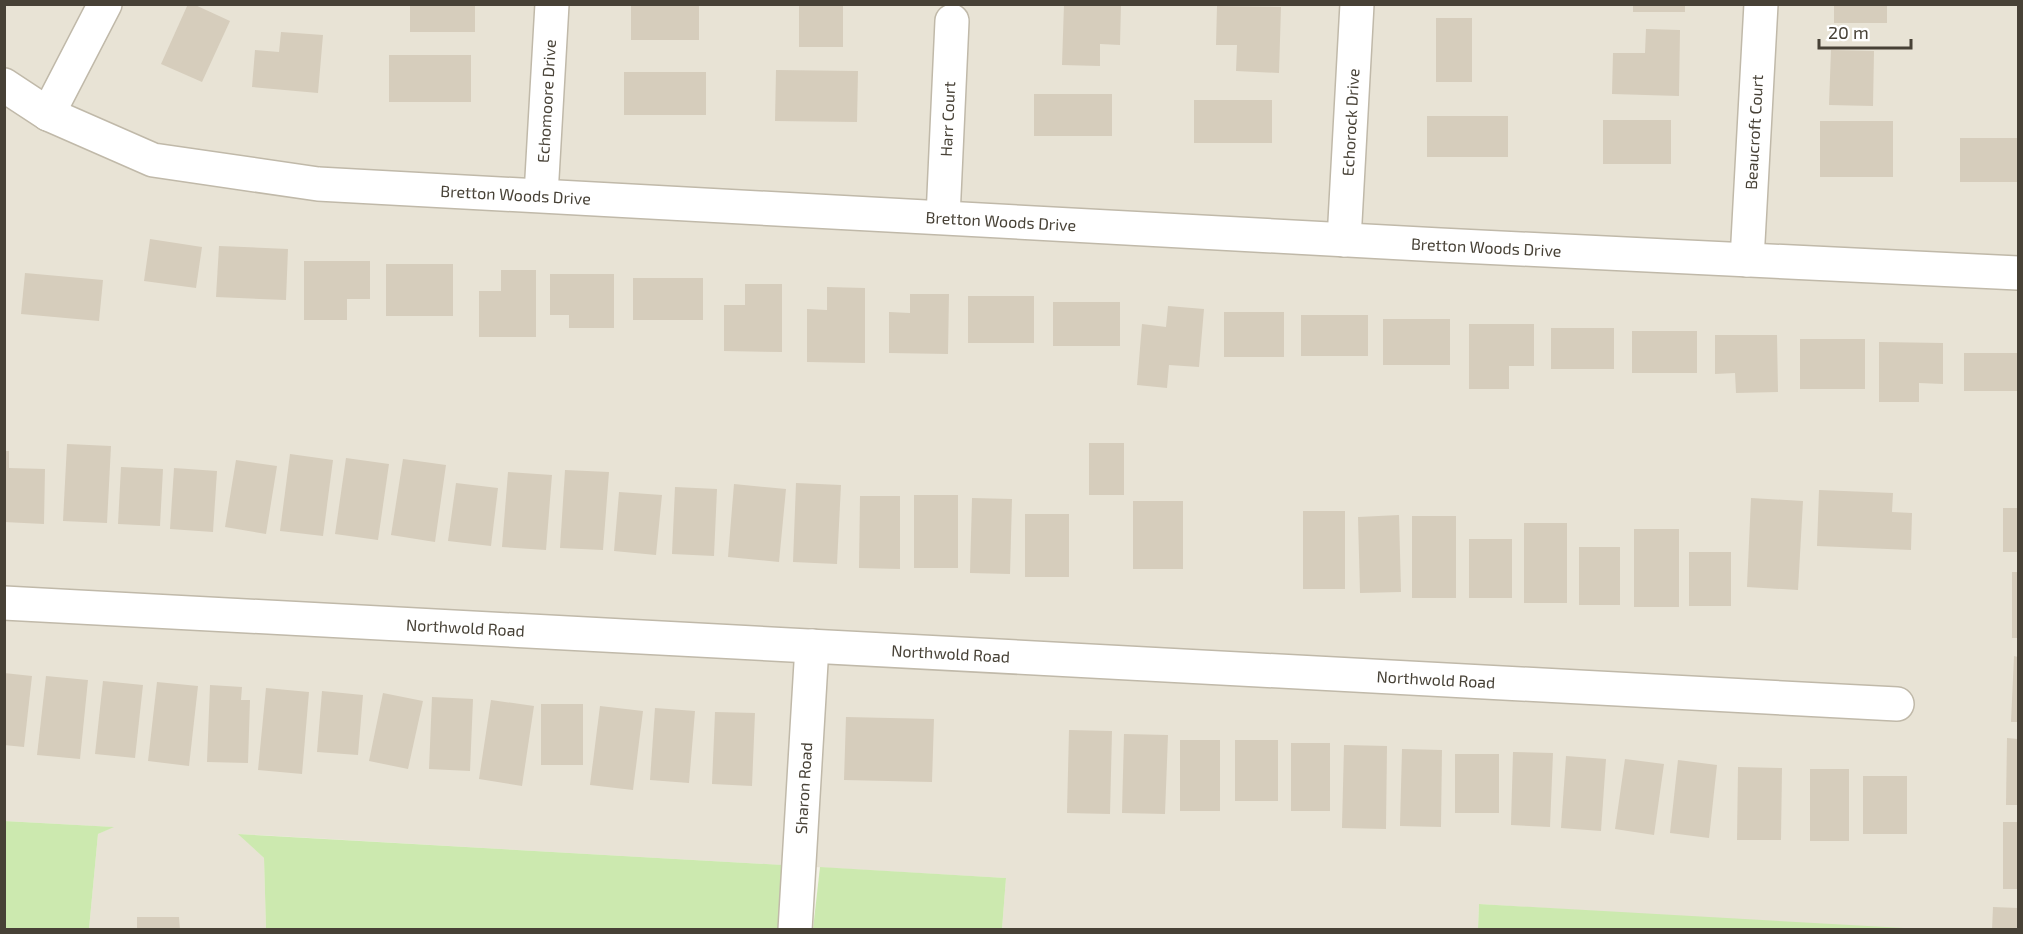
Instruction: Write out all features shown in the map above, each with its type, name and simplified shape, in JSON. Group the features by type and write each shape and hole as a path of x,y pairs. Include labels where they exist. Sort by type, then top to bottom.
{"street":[{"path":"48,114 105,4"},
{"name":"Echomoore Drive","path":"541,195 552,4"},
{"name":"Echorock Drive","path":"1344,240 1357,4"},
{"name":"Beaucroft Court","path":"1747,260 1761,4"},
{"name":"Harr Court","path":"943,217 952,21"},
{"name":"Bretton Woods Drive","path":"4,85 48,114 153,160 318,184 1344,240 2019,273"},
{"name":"Northwold Road","path":"4,603 1897,704"},
{"name":"Sharon Road","path":"795,930 812,646"}],"shaded area":[{"path":"4,5 2018,5 2018,929 1904,930 1479,904 1478,929 1002,929 1006,878 239,834 264,858 266,929 89,929 98,834 112,827 5,821"}],"green space":[{"path":"4,821 114,827 98,834 89,929 5,929"},
{"path":"238,834 782,865 779,929 266,929 264,858"},
{"path":"820,867 1006,878 1002,929 813,929"},
{"path":"1479,904 1904,928 1478,929"}],"building":[{"path":"188,4 193,4 230,21 202,82 161,64"},
{"path":"410,4 475,4 475,32 410,32"},
{"path":"631,4 699,4 699,40 631,40"},
{"path":"799,4 843,4 843,47 799,47"},
{"path":"1064,4 1121,4 1120,45 1100,44 1100,66 1062,65"},
{"path":"1633,4 1685,4 1685,12 1633,12"},
{"path":"1834,4 1887,4 1887,23 1834,23"},
{"path":"1217,6 1281,7 1279,73 1236,71 1237,45 1216,45"},
{"path":"1436,18 1472,18 1472,82 1436,82"},
{"path":"1646,29 1680,30 1679,96 1612,94 1613,53 1645,53"},
{"path":"281,32 323,35 318,93 252,87 255,50 279,52"},
{"path":"1831,50 1874,51 1873,106 1829,105"},
{"path":"389,55 471,55 471,102 389,102"},
{"path":"776,70 858,71 857,122 775,121"},
{"path":"624,72 706,72 706,115 624,115"},
{"path":"1034,94 1112,94 1112,136 1034,136"},
{"path":"1194,100 1272,100 1272,143 1194,143"},
{"path":"1427,116 1508,116 1508,157 1427,157"},
{"path":"1603,120 1671,120 1671,164 1603,164"},
{"path":"1820,121 1893,121 1893,177 1820,177"},
{"path":"1960,138 2018,138 2018,182 1960,182"},
{"path":"150,239 202,247 196,288 144,281"},
{"path":"219,246 288,249 286,300 216,297"},
{"path":"304,261 370,261 370,299 347,299 347,320 304,320"},
{"path":"386,264 453,264 453,316 386,316"},
{"path":"501,270 536,270 536,337 479,337 479,291 501,291"},
{"path":"25,273 103,280 99,321 21,314"},
{"path":"550,274 614,274 614,328 569,328 569,315 550,315"},
{"path":"633,278 703,278 703,320 633,320"},
{"path":"745,284 782,284 782,352 724,351 724,305 745,305"},
{"path":"827,287 865,288 865,363 807,362 807,309 827,310"},
{"path":"910,294 949,294 948,354 889,353 889,312 910,313"},
{"path":"968,296 1034,296 1034,343 968,343"},
{"path":"1053,302 1120,302 1120,346 1053,346"},
{"path":"1168,306 1204,309 1199,367 1169,365 1167,388 1137,385 1142,324 1166,327"},
{"path":"1224,312 1284,312 1284,357 1224,357"},
{"path":"1301,315 1368,315 1368,356 1301,356"},
{"path":"1383,319 1450,319 1450,365 1383,365"},
{"path":"1469,324 1534,324 1534,366 1509,366 1509,389 1469,389"},
{"path":"1551,328 1614,328 1614,369 1551,369"},
{"path":"1632,331 1697,331 1697,373 1632,373"},
{"path":"1715,335 1777,335 1778,392 1736,393 1735,373 1715,374"},
{"path":"1800,339 1865,339 1865,389 1800,389"},
{"path":"1879,342 1943,343 1943,384 1919,383 1919,402 1879,402"},
{"path":"1964,353 2018,353 2018,391 1964,391"},
{"path":"1089,443 1124,443 1124,495 1089,495"},
{"path":"67,444 111,446 107,523 63,521"},
{"path":"4,451 9,451 9,468 45,469 44,524 4,522"},
{"path":"290,454 333,460 323,536 280,531"},
{"path":"346,458 389,464 378,540 335,534"},
{"path":"403,459 446,465 435,542 391,535"},
{"path":"236,460 277,466 266,534 225,527"},
{"path":"121,467 163,469 160,526 118,524"},
{"path":"174,468 217,471 213,532 170,529"},
{"path":"565,470 609,472 603,550 560,548"},
{"path":"508,472 552,475 546,550 502,547"},
{"path":"456,483 498,488 491,546 448,541"},
{"path":"796,483 841,485 837,564 793,562"},
{"path":"734,484 786,489 779,562 728,557"},
{"path":"675,487 717,489 714,556 672,554"},
{"path":"1819,490 1893,493 1892,512 1912,513 1911,550 1817,546"},
{"path":"619,492 662,495 656,555 614,551"},
{"path":"914,495 958,495 958,568 914,568"},
{"path":"860,496 900,496 900,569 859,568"},
{"path":"972,498 1012,499 1010,574 970,573"},
{"path":"1751,498 1803,501 1798,590 1747,587"},
{"path":"1133,501 1183,501 1183,569 1133,569"},
{"path":"2003,508 2018,508 2018,552 2003,552"},
{"path":"1303,511 1345,511 1345,589 1303,589"},
{"path":"1025,514 1069,514 1069,577 1025,577"},
{"path":"1399,515 1401,592 1360,593 1358,517"},
{"path":"1412,516 1456,516 1456,598 1412,598"},
{"path":"1524,523 1567,523 1567,603 1524,603"},
{"path":"1634,529 1679,529 1679,607 1634,607"},
{"path":"1469,539 1512,539 1512,598 1469,598"},
{"path":"1579,547 1620,547 1620,605 1579,605"},
{"path":"1689,552 1731,552 1731,606 1689,606"},
{"path":"2012,572 2018,572 2018,638 2012,638"},
{"path":"2014,656 2018,657 2018,722 2011,722"},
{"path":"4,673 32,676 24,747 4,745"},
{"path":"46,676 88,680 80,759 37,755"},
{"path":"103,681 143,685 135,758 95,754"},
{"path":"157,682 198,686 189,766 148,761"},
{"path":"210,685 242,687 241,700 250,700 248,763 207,762"},
{"path":"266,688 309,692 302,774 258,770"},
{"path":"322,691 363,695 358,755 317,752"},
{"path":"383,693 423,701 408,769 369,761"},
{"path":"432,697 473,699 470,771 429,769"},
{"path":"491,700 534,706 522,786 479,779"},
{"path":"541,704 583,704 583,765 541,765"},
{"path":"600,706 643,711 633,790 590,785"},
{"path":"655,708 695,711 689,783 650,780"},
{"path":"715,712 755,713 752,786 712,784"},
{"path":"846,717 934,719 932,782 844,780"},
{"path":"1069,730 1112,731 1110,814 1067,813"},
{"path":"1124,734 1168,735 1165,814 1122,813"},
{"path":"2007,738 2018,739 2018,805 2006,805"},
{"path":"1180,740 1220,740 1220,811 1180,811"},
{"path":"1235,740 1278,740 1278,801 1235,801"},
{"path":"1291,743 1330,743 1330,811 1291,811"},
{"path":"1344,745 1387,746 1386,829 1342,828"},
{"path":"1402,749 1442,750 1441,827 1400,826"},
{"path":"1513,752 1553,753 1550,827 1511,825"},
{"path":"1455,754 1499,754 1499,813 1455,813"},
{"path":"1566,756 1606,759 1601,831 1561,828"},
{"path":"1625,759 1664,764 1654,835 1615,829"},
{"path":"1678,760 1717,765 1709,838 1670,833"},
{"path":"1738,767 1782,768 1781,840 1737,840"},
{"path":"1810,769 1849,769 1849,841 1810,841"},
{"path":"1863,776 1907,776 1907,834 1863,834"},
{"path":"2003,822 2018,822 2018,889 2003,889"},
{"path":"1993,907 2018,908 2018,930 1992,930"},
{"path":"137,917 179,917 180,930 137,930"}]}
